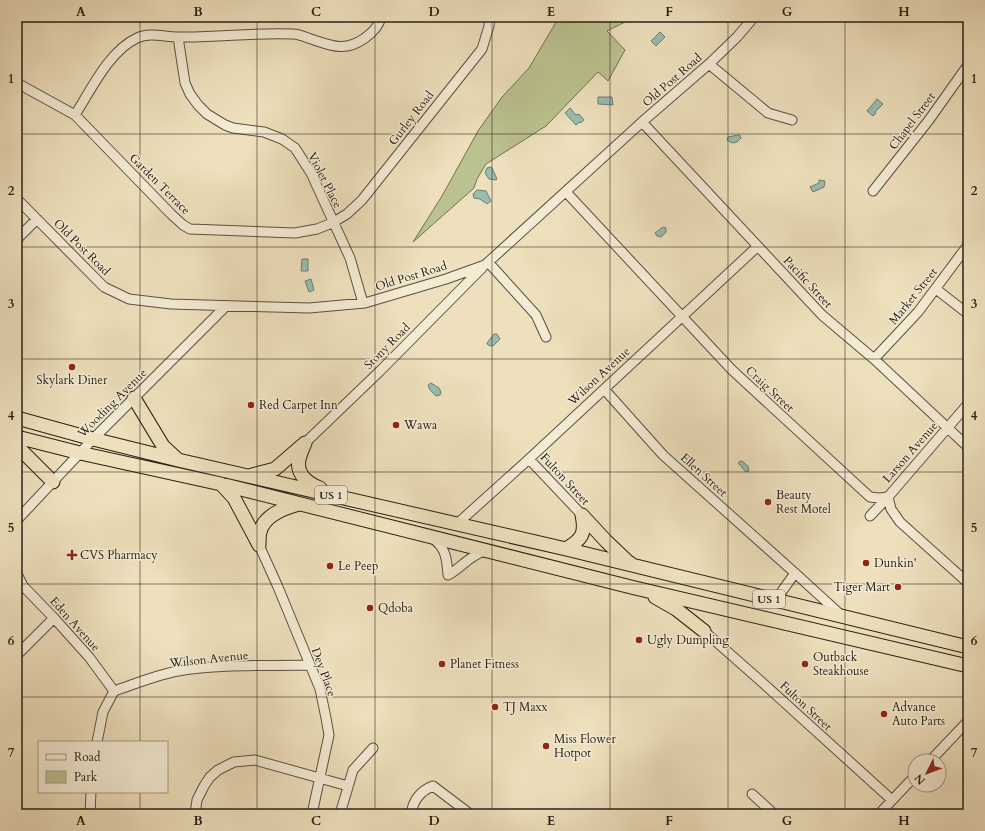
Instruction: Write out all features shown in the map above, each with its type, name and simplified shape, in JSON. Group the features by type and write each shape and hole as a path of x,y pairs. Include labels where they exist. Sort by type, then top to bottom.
{"highway":[{"path":"134,398 163,446 178,460"},
{"name":"US 1","path":"17,418 178,460 566,549 968,647"},
{"name":"US 1","path":"17,437 80,453 221,484 635,588 968,666"},
{"path":"248,476 275,469 305,443"},
{"path":"305,443 298,462 300,472 306,481 353,500"},
{"path":"17,446 53,482"},
{"path":"221,484 234,498 259,545"},
{"path":"259,545 260,532 268,518 286,508 299,504"},
{"path":"566,549 577,541 583,534 584,528 582,515"},
{"path":"582,515 628,562 662,573"},
{"path":"635,588 664,601 704,632"},
{"path":"704,632 699,624 700,616 714,606"}],"street":[{"path":"75,115 110,60 129,42 147,34 178,37 295,34 336,47 357,43 372,33 381,17"},
{"name":"Gurley Road","path":"333,222 347,214 362,200 482,49 489,26 490,17"},
{"name":"Old Post Road","path":"17,200 104,287 129,299 171,304 310,308 363,303 446,279 486,263 642,122 709,64 737,37 754,17"},
{"name":"Violet Place","path":"178,37 183,74 187,88 193,99 208,114 225,125 233,128 264,132 282,139 295,148 311,173 350,258 363,303"},
{"path":"709,64 768,113 792,120"},
{"name":"Chapel Street","path":"873,192 929,120 968,65"},
{"name":"Garden Terrace","path":"17,83 75,115 171,214 190,229 295,233 317,229 333,222"},
{"name":"Pacific Street","path":"642,122 822,315 874,359 968,446"},
{"name":"Craig Street","path":"566,192 732,370 870,497 888,497"},
{"path":"17,239 37,219"},
{"name":"Market Street","path":"874,359 918,312 968,245"},
{"name":"Wilson Avenue","path":"457,524 758,246"},
{"path":"486,263 536,315 546,337"},
{"name":"Stony Road","path":"305,443 380,371 486,263"},
{"path":"936,289 968,314"},
{"name":"Wooding Avenue","path":"17,520 93,439 226,306"},
{"name":"Ellen Street","path":"604,389 664,455 842,616"},
{"name":"Larson Avenue","path":"870,516 968,404"},
{"name":"Fulton Street","path":"529,459 582,515"},
{"path":"888,497 891,509 900,522 968,583"},
{"path":"429,536 444,550 447,560 448,575 478,553 487,551"},
{"name":"Dey Place","path":"259,545 320,689 329,735 321,778 312,814"},
{"path":"775,601 795,573"},
{"name":"Eden Avenue","path":"17,574 23,586 90,657 114,691"},
{"path":"17,655 54,618"},
{"name":"Fulton Street","path":"704,632 764,684 892,800"},
{"name":"Wilson Avenue","path":"114,691 178,671 229,666 309,665"},
{"path":"97,741 103,712 114,691"},
{"path":"938,753 968,721"},
{"path":"340,814 353,770 374,748"},
{"path":"195,814 197,800 210,777 218,770 234,762 255,760 348,786"},
{"path":"879,814 907,784"},
{"path":"412,814 417,798 420,794 433,786 470,814"},
{"path":"90,814 91,793"},
{"path":"752,794 774,814"}],"green space":[{"path":"559,17 635,17 607,31 625,50 608,81 598,72 546,126 486,164 477,179 474,188 413,242 442,196 478,131 502,97 529,68"}],"water":[{"path":"660,32 665,37 656,46 651,41"},
{"path":"598,97 612,97 613,105 598,104"},
{"path":"877,99 883,104 873,116 867,111"},
{"path":"570,108 576,115 579,114 584,120 581,123 580,122 576,125 565,113"},
{"path":"740,135 741,138 737,142 732,143 727,140 728,137"},
{"path":"491,167 497,179 496,180 489,179 485,173 487,168"},
{"path":"819,180 825,181 824,187 813,192 810,187 819,183"},
{"path":"477,190 486,191 491,201 487,204 480,199 474,198 473,194"},
{"path":"663,227 666,228 666,232 661,237 657,236 655,233"},
{"path":"302,259 308,259 308,271 301,271"},
{"path":"311,279 314,290 309,292 305,281"},
{"path":"494,334 497,334 500,339 494,345 490,346 487,343"},
{"path":"431,383 439,388 441,392 440,395 436,396 430,390 428,385"},
{"path":"740,461 748,466 749,471 746,472 738,463"}],"place":[{"name":"Skylark Diner","path":"72,367"},
{"name":"Red Carpet Inn","path":"251,405"},
{"name":"Wawa","path":"396,425"},
{"name":"Beauty Rest Motel","path":"768,502"},
{"name":"CVS Pharmacy","path":"72,555"},
{"name":"Dunkin'","path":"866,563"},
{"name":"Le Peep","path":"330,566"},
{"name":"Tiger Mart","path":"898,587"},
{"name":"Qdoba","path":"370,608"},
{"name":"Ugly Dumpling","path":"639,640"},
{"name":"Planet Fitness","path":"442,664"},
{"name":"Outback Steakhouse","path":"805,664"},
{"name":"TJ Maxx","path":"495,707"},
{"name":"Advance Auto Parts","path":"884,714"},
{"name":"Miss Flower Hotpot","path":"546,746"}]}
